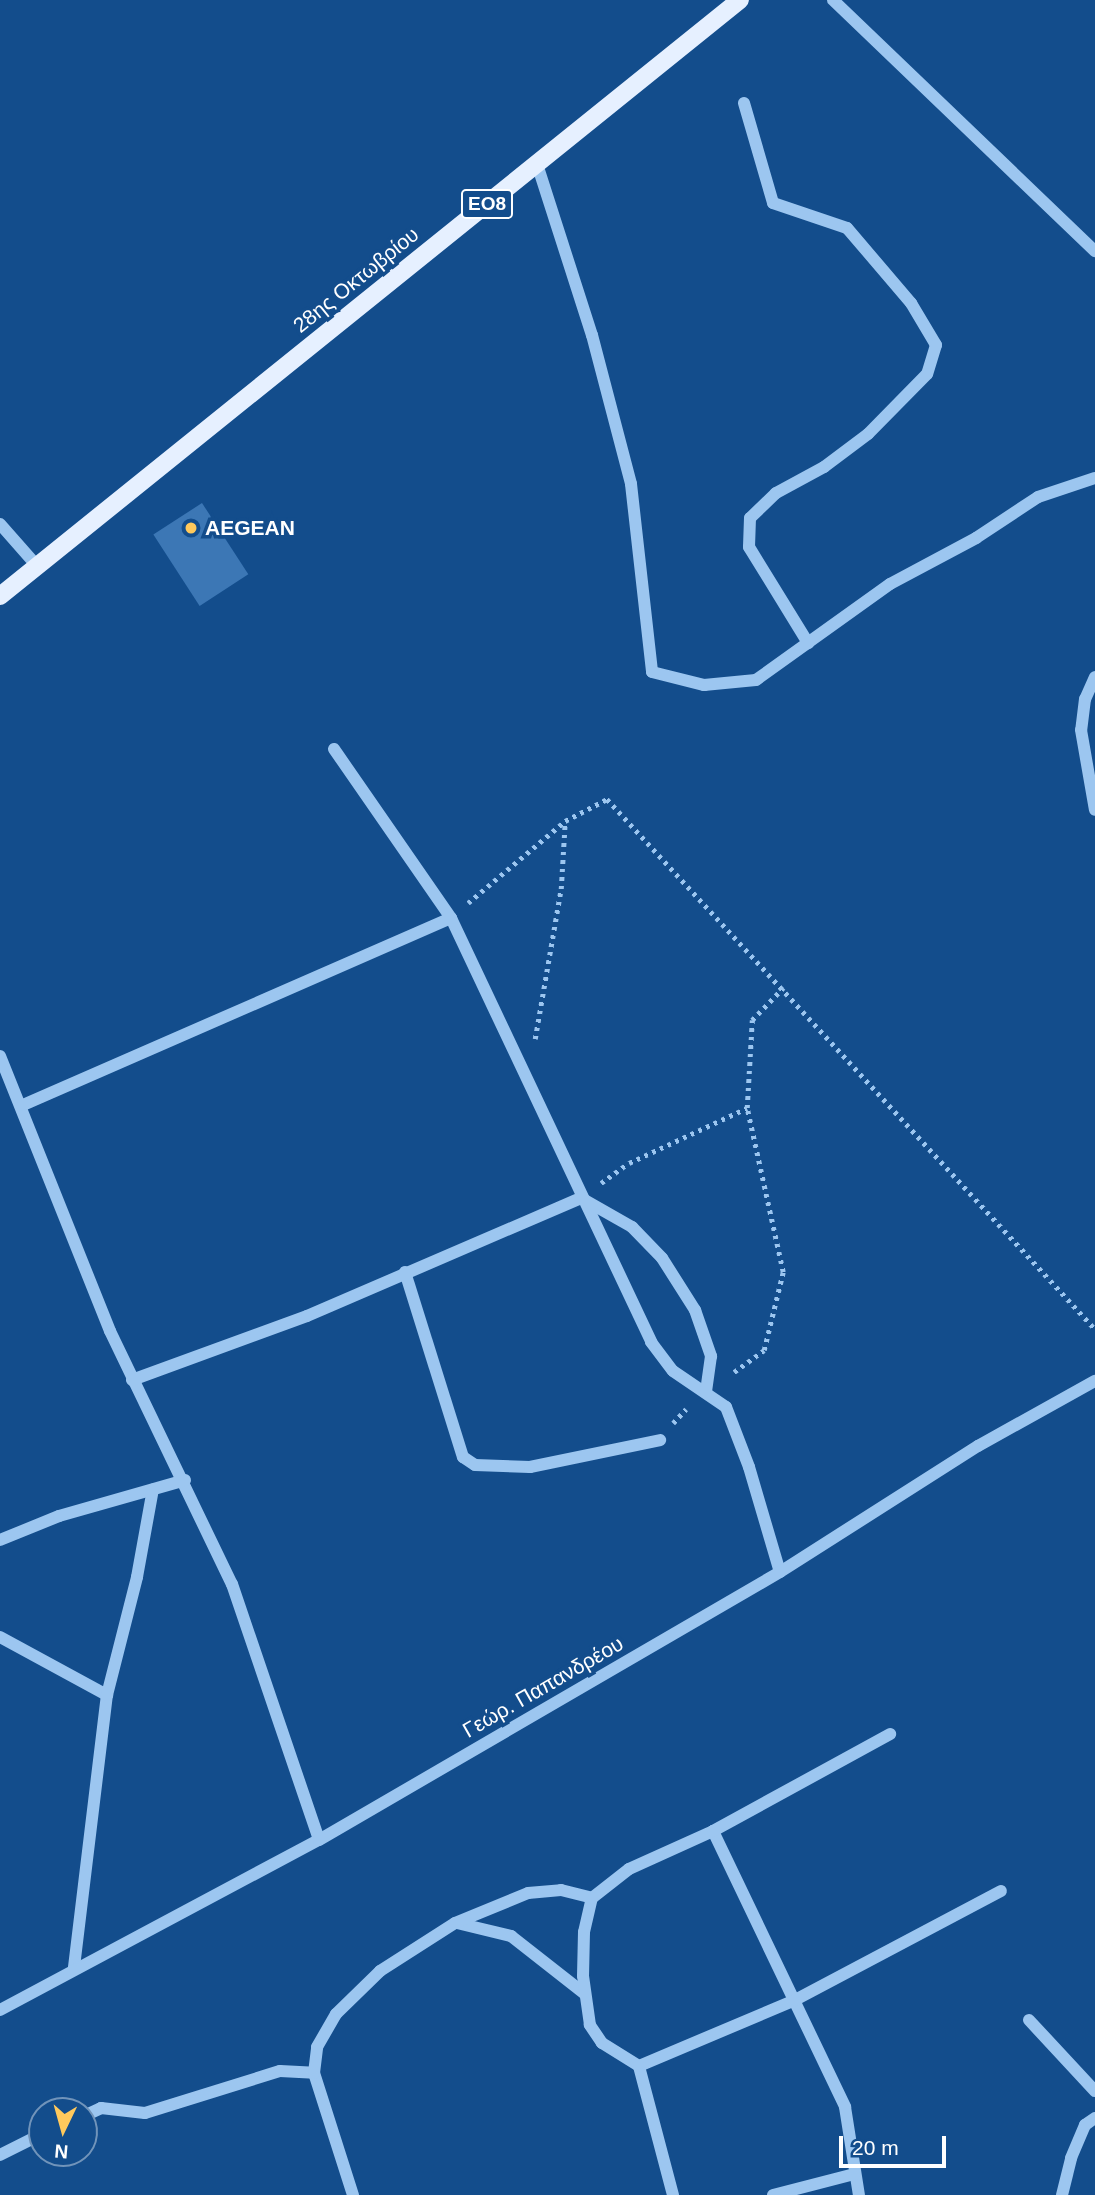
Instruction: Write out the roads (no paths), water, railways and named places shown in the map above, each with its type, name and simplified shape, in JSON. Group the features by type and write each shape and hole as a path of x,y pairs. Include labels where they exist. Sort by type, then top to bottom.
{"main road":[{"name":"28ης Οκτωβρίου","path":"0,596 740,0"}],"street":[{"path":"832,0 1095,251"},
{"path":"744,103 773,203 847,228 911,303 936,345 927,374 868,433 824,467 776,493 750,519 748,547 808,643"},
{"path":"537,164 592,335 631,484 652,672 705,685 756,680 890,584 976,538 1038,497 1095,478"},
{"path":"0,524 37,566"},
{"path":"1095,677 1085,699 1081,730 1095,810"},
{"path":"334,749 451,918 651,1342 673,1371 726,1407 735,1427 780,1572"},
{"path":"23,1105 451,918"},
{"path":"0,1056 23,1105 48,1179 132,1380 185,1480 232,1584 319,1840"},
{"path":"132,1380 307,1316 581,1198"},
{"path":"581,1198 632,1227 662,1258 695,1310 711,1356 706,1392"},
{"path":"405,1272 463,1457 475,1465 530,1467 660,1440"},
{"name":"Γεώρ. Παπανδρέου","path":"0,2010 74,1967 319,1840 780,1572 978,1446 1095,1381"},
{"path":"0,1540 185,1480"},
{"path":"74,1967 107,1695 137,1577 153,1489"},
{"path":"0,1637 107,1695"},
{"path":"673,2195 639,2066 602,2043 590,2025 585,1994 584,1932 592,1898 629,1869 713,1831 890,1734"},
{"path":"713,1831 765,1947 795,2000 845,2107 859,2195"},
{"path":"353,2195 314,2073 317,2047 336,2014 380,1970 455,1923 528,1893 561,1890 592,1898"},
{"path":"639,2066 795,2000 1001,1891"},
{"path":"455,1923 511,1936 585,1994"},
{"path":"1029,2020 1095,2091"},
{"path":"98,2109 145,2113 280,2071 314,2073"},
{"path":"1062,2195 1071,2158 1086,2125 1095,2118"},
{"path":"0,2155 28,2141"},
{"path":"773,2195 854,2175"}],"place":[{"name":"AEGEAN","path":"191,528"}]}
